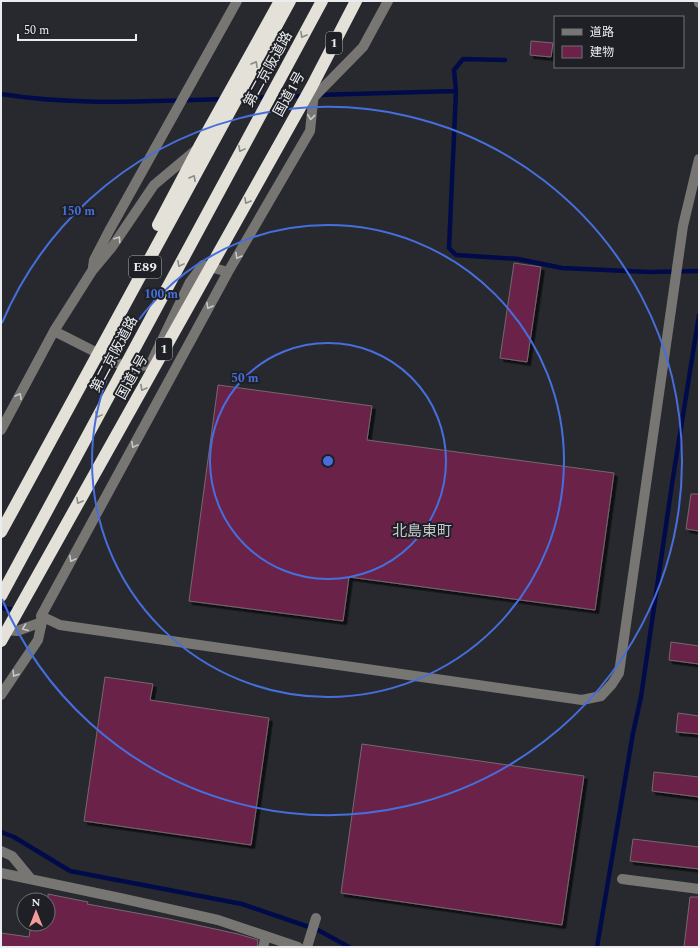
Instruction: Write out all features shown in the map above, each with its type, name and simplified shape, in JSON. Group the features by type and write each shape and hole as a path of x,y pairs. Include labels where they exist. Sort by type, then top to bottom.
{"highway":[{"path":"1,523 19,494 199,147 280,1"},
{"name":"第二京阪道路","path":"1,532 290,1"},
{"name":"第二京阪道路","path":"1,596 322,1"},
{"name":"国道1号","path":"1,641 300,106 314,87 356,1"}],"street":[{"path":"92,271 94,260 109,231 237,1"},
{"path":"1,695 38,640 41,619 228,272 310,131 314,87 363,47 388,1"},
{"path":"1,430 54,331 92,271 112,247 154,185 199,147"},
{"path":"7,630 17,632 41,619 60,625 558,697 582,700 601,696 612,684 618,673 683,226 699,159"},
{"path":"54,331 131,370 151,363 190,282 203,265 228,272"},
{"path":"1,851 12,856 31,878"},
{"path":"1,873 31,878 218,920 298,947"},
{"path":"622,879 699,889"},
{"path":"306,947 316,918"},
{"path":"263,947 266,936"}],"building":[{"path":"531,41 553,43 551,57 530,55"},
{"path":"514,263 541,267 527,362 500,358"},
{"path":"218,385 372,406 367,440 614,473 595,610 349,577 343,621 189,601"},
{"path":"691,494 699,494 699,531 686,529"},
{"path":"671,642 699,646 699,664 669,660"},
{"path":"105,677 153,684 150,700 269,718 251,845 84,821"},
{"path":"678,713 699,716 699,734 676,732"},
{"path":"362,744 584,776 562,925 341,893"},
{"path":"654,772 699,777 699,797 652,791"},
{"path":"633,839 699,847 699,869 630,861"},
{"path":"56,896 88,902 87,904 169,919 238,934 258,940 257,947 1,947 1,933 29,937 30,932 56,932"},
{"path":"690,897 699,897 699,947 684,947"}],"waterway":[{"path":"505,60 463,59 454,70 456,91 449,248 456,255 518,259 562,268 649,272 699,271"},
{"path":"317,95 456,91"},
{"path":"1,94 29,98 112,102 224,99"},
{"path":"239,98 304,96"},
{"path":"597,947 633,733 641,697 672,484 699,315"},
{"path":"1,608 17,610"},
{"path":"1,832 14,837 70,871 242,904 318,930 349,947"}],"district":[{"name":"北島東町","path":"422,531"}]}
